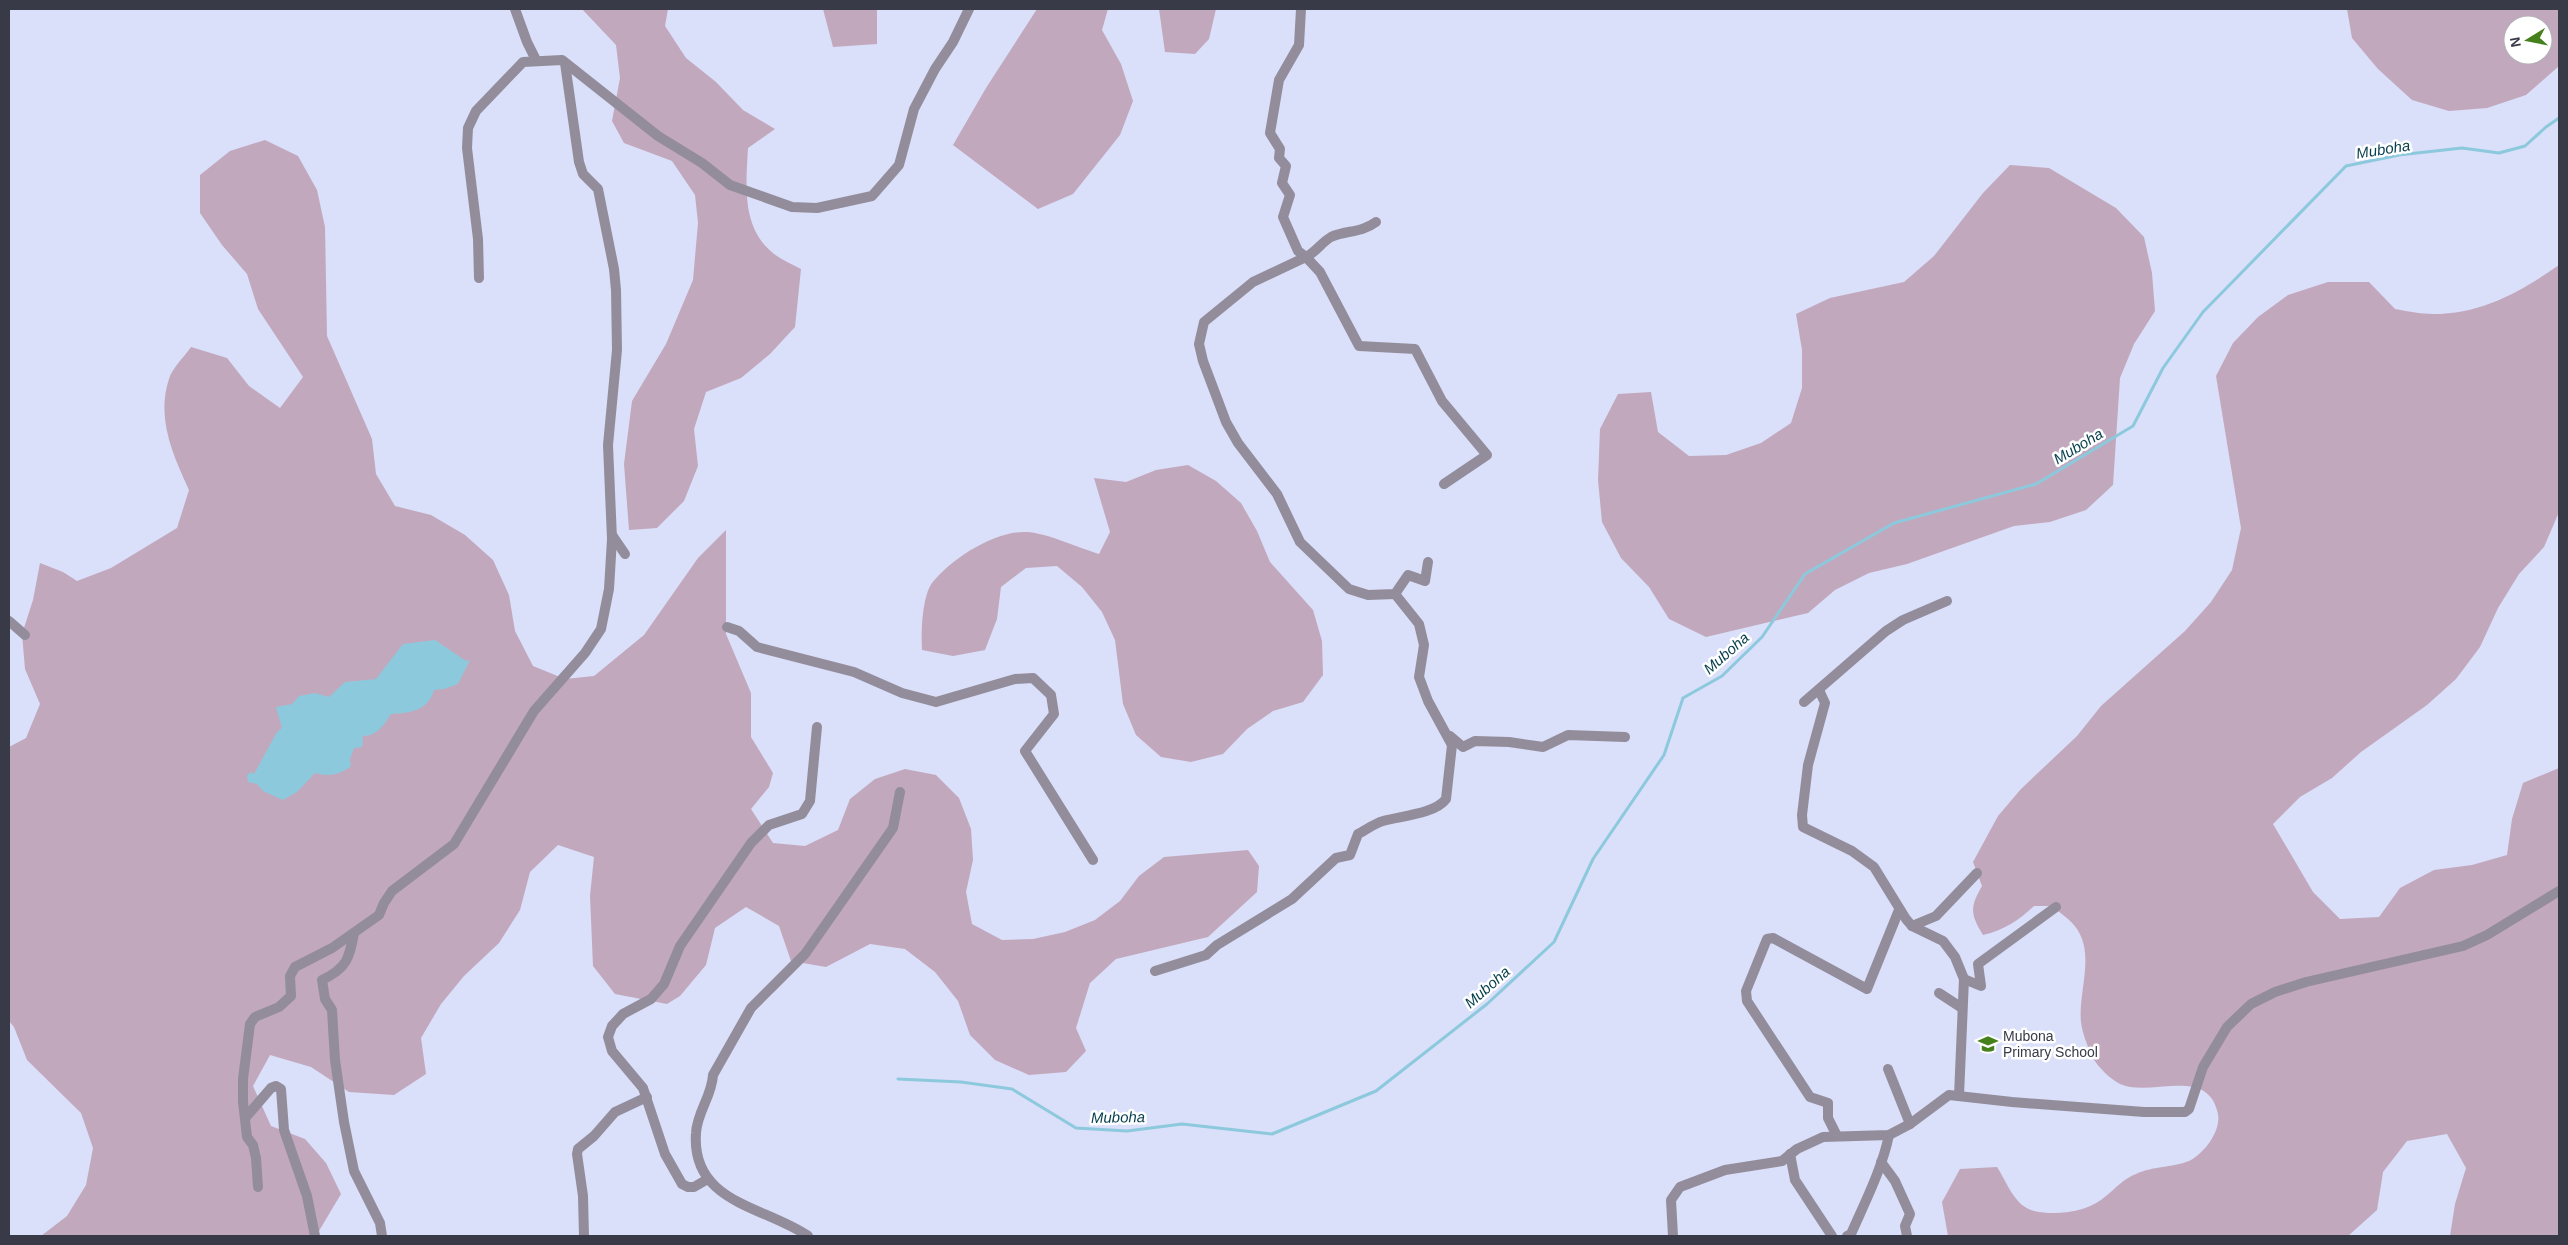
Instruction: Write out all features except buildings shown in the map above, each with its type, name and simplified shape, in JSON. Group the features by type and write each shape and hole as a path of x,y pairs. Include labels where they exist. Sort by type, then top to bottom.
{"street":[{"path":"515,9 526,42 536,60"},
{"path":"478,278 478,239 468,148 468,128 476,110 523,62 562,60 658,136 702,163 730,184 792,207 817,208 872,196 899,165 914,110 953,42 969,9"},
{"path":"1301,9 1299,45 1279,80 1270,132 1280,149 1279,158 1286,166 1282,183 1290,195 1283,217 1298,251 1320,272 1346,316 1359,346 1415,349 1442,401 1486,455 1444,484"},
{"path":"258,1187 256,1158 253,1146 247,1137 243,1102 243,1079 250,1024 255,1017 279,1007 291,996 290,976 295,967 354,933 379,916 384,902 392,892 454,844 534,711 585,653 601,629 609,589 612,534 608,445 617,350 614,269 598,190 583,174 579,162 565,63"},
{"path":"1376,222 1366,229 1331,238 1316,252 1253,282 1204,322 1199,344 1202,361 1222,413 1238,443 1277,494 1300,542 1349,589 1368,595 1395,594"},
{"path":"612,534 625,554"},
{"path":"1395,594 1408,575 1425,581 1428,562"},
{"path":"1155,971 1206,955 1217,945 1292,899 1336,858 1350,855 1358,834 1382,821 1400,818 1441,805 1446,799 1452,745 1442,728 1420,677 1424,645 1419,624 1395,594"},
{"path":"1804,702 1886,632 1903,620 1947,601"},
{"path":"9,621 25,634"},
{"path":"727,627 739,631 756,647 854,672 902,693 936,702 1015,679 1033,678 1051,695 1054,714 1025,751 1093,860"},
{"path":"1819,690 1825,703 1808,765 1802,827 1852,851 1874,867 1899,910 1912,926 1943,941 1955,957 1964,979 1959,1096"},
{"path":"706,1180 694,1187 688,1188 682,1184 665,1154 646,1097 638,1081 622,1065 612,1051 608,1037 612,1026 623,1014 651,999 664,984 680,946 751,843 769,825 793,819 802,814 810,800 817,727"},
{"path":"1442,728 1463,747 1475,741 1509,742 1543,747 1568,736 1624,736"},
{"path":"808,1236 731,1199 706,1180 695,1148 696,1132 701,1108 713,1086 713,1075 751,1008 805,954 893,828 900,792"},
{"path":"1912,926 1936,916 1976,873"},
{"path":"1673,1236 1671,1200 1680,1187 1725,1170 1782,1161 1790,1154 1819,1138 1889,1135 1910,1124 1949,1095 2012,1102 2160,1113 2185,1112 2189,1109 2203,1067 2227,1027 2259,1000 2306,982 2463,946 2487,935 2559,891"},
{"path":"1964,979 1981,986 1978,964 2056,907"},
{"path":"1837,1136 1828,1118 1828,1103 1810,1096 1746,1001 1746,991 1767,939 1773,938 1867,989 1899,910"},
{"path":"354,933 346,963 340,970 322,980 322,988 332,1010 335,1060 341,1104 354,1171 380,1223 382,1236"},
{"path":"1939,993 1962,1008"},
{"path":"1888,1069 1910,1124"},
{"path":"246,1117 252,1107 271,1088 276,1086 281,1089 284,1130 306,1196 315,1236"},
{"path":"584,1236 578,1148 594,1136 615,1112 646,1097"},
{"path":"1848,1236 1851,1234 1881,1162 1889,1135"},
{"path":"1790,1154 1795,1180 1832,1236"},
{"path":"1881,1162 1895,1181 1910,1214 1905,1226 1907,1236"}],"shaded area":[{"path":"582,9 668,9 665,26 686,58 716,82 743,110 775,129 748,148 748,205 756,232 763,243 774,254 801,269 795,327 770,354 741,378 706,392 694,429 698,466 684,501 657,528 629,530 624,464 632,401 666,344 693,280 698,223 695,195 672,161 624,143 612,121 620,78 616,45"},
{"path":"823,9 877,9 877,44 833,47"},
{"path":"1037,9 1108,9 1102,30 1121,64 1133,101 1120,135 1073,194 1038,209 953,145 986,88"},
{"path":"1159,9 1216,9 1209,39 1195,54 1165,52"},
{"path":"2347,9 2559,9 2559,66 2526,95 2487,108 2449,111 2412,100 2378,69 2352,38"},
{"path":"265,140 298,156 317,190 325,227 327,336 372,439 376,474 395,506 431,515 465,535 493,560 509,595 515,631 533,666 565,679 594,676 644,635 698,558 726,530 726,634 751,693 751,737 773,773 769,787 751,809 773,843 805,846 838,830 850,799 875,779 905,769 936,775 959,798 971,829 973,860 966,892 972,924 1002,940 1033,939 1065,932 1095,920 1120,901 1139,876 1164,857 1248,850 1259,866 1257,892 1208,937 1116,959 1090,983 1076,1028 1086,1051 1066,1072 1029,1075 995,1060 970,1035 958,1001 935,972 905,949 870,944 826,967 791,961 779,926 746,907 715,928 706,965 680,996 667,1004 615,994 593,966 590,896 594,857 558,845 530,872 520,910 499,943 464,976 441,1004 421,1038 426,1074 394,1095 349,1092 311,1067 270,1055 253,1086 271,1126 305,1139 326,1163 341,1194 316,1236 41,1236 67,1216 86,1185 93,1148 81,1113 27,1060 14,1027 9,1021 9,747 26,738 40,704 25,669 22,634 33,600 40,563 63,572 77,581 111,568 177,528 189,490 168,436 164,408 165,394 173,371 191,347 227,358 249,386 280,408 303,377 258,309 247,274 222,245 200,213 200,175 230,151"},
{"path":"2010,165 2049,168 2116,208 2144,237 2152,273 2155,311 2134,344 2120,378 2113,485 2086,510 2050,522 2014,526 1907,564 1869,573 1835,590 1808,613 1706,637 1669,619 1649,587 1621,558 1602,522 1598,480 1600,429 1618,394 1651,392 1658,432 1689,456 1726,455 1761,443 1791,423 1802,388 1802,350 1796,314 1830,298 1904,282 1934,256 1983,193"},
{"path":"2559,265 2559,512 2544,547 2519,574 2498,608 2480,647 2456,679 2427,705 2361,752 2332,778 2300,797 2273,824 2313,892 2340,919 2379,917 2400,888 2434,870 2472,865 2507,855 2512,819 2523,783 2559,768 2559,1236 2450,1236 2455,1204 2466,1168 2447,1134 2407,1141 2383,1172 2377,1210 2348,1236 1948,1236 1942,1202 1960,1169 1997,1167 2012,1193 2021,1204 2034,1211 2062,1213 2091,1206 2123,1181 2142,1171 2191,1160 2202,1152 2211,1140 2217,1127 2218,1114 2212,1099 2203,1091 2191,1087 2176,1086 2132,1087 2116,1082 2101,1069 2091,1054 2082,1026 2081,1010 2085,974 2085,951 2077,929 2052,906 2034,906 2010,924 1983,935 1973,911 1975,900 1982,886 1973,862 1998,816 2021,789 2077,736 2101,706 2185,631 2211,602 2232,570 2241,528 2216,376 2233,343 2258,317 2288,295 2328,282 2369,282 2395,309 2428,314 2451,313 2484,306 2500,300 2530,284"},
{"path":"1188,465 1216,481 1241,503 1257,531 1270,562 1313,610 1322,641 1323,675 1303,702 1273,711 1247,729 1223,754 1191,762 1161,757 1136,735 1123,704 1115,640 1102,612 1082,587 1057,566 1026,568 1001,587 997,619 985,650 953,656 922,650 923,615 929,589 940,574 962,556 1001,536 1027,532 1053,538 1099,554 1110,532 1094,478 1126,482 1156,470"}],"water":[{"path":"435,640 466,661 470,660 458,684 434,690 423,707 411,712 391,714 383,726 376,732 363,736 362,747 354,748 350,759 351,766 334,774 315,773 297,792 283,800 263,791 257,784 248,782 247,775 251,772 254,774 277,732 282,728 276,707 292,704 299,696 315,693 329,697 345,682 376,679 403,644"}],"waterway":[{"name":"Muboha","path":"898,1079 961,1082 1012,1089 1076,1128 1127,1131 1182,1124 1272,1134 1376,1091 1487,1004 1554,942 1593,859 1664,755 1683,698 1722,676 1762,637 1805,574 1894,523 2036,484 2133,426 2163,368 2203,312 2346,166 2399,155 2462,148 2499,153 2525,146 2559,118"}],"place":[{"name":"Mubona Primary School","path":"1988,1044"}]}
